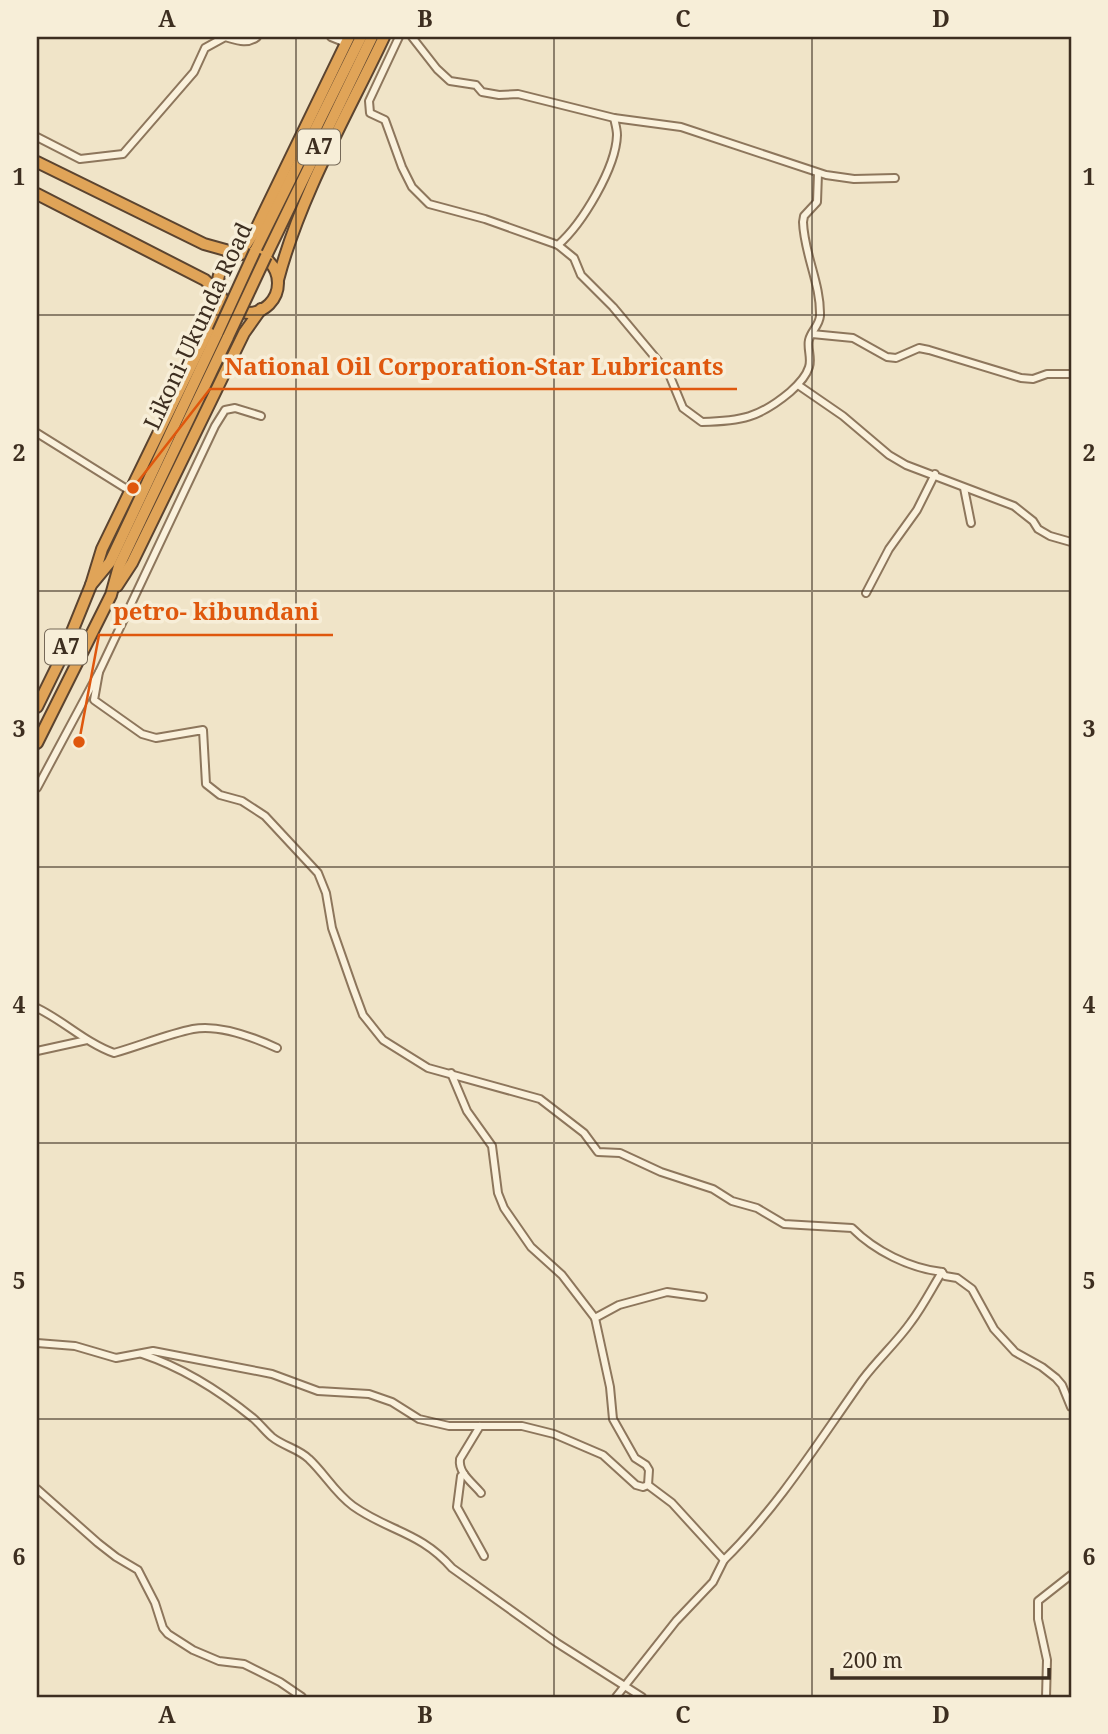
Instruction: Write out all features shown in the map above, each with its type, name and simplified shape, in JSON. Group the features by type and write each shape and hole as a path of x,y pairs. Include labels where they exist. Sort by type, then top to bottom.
{"highway":[{"name":"Likoni-Ukunda Road","path":"37,743 111,595 114,564 255,251 361,37"},
{"name":"Likoni-Ukunda Road","path":"37,708 91,585 114,564 372,37"},
{"path":"111,595 132,563 244,333 261,309 274,298 286,247 384,37"},
{"path":"91,585 102,549 209,327 221,296 218,285 220,273 225,263 240,254 255,231 347,40"},
{"path":"37,162 204,244 240,254 252,253 268,260 275,269 278,280"},
{"path":"37,194 205,280 228,305 239,311 261,309"}],"street":[{"path":"37,137 80,159 123,155 194,72 205,48 225,37 244,42 257,37"},
{"path":"331,37 347,40"},
{"path":"398,37 369,101 370,113 385,120 401,167 412,187 429,204 485,219 558,246 574,258 581,275 613,307 669,374 683,408 702,422 754,417 798,385 808,369 809,341 820,316 803,222 804,216 817,202 818,173"},
{"path":"412,37 450,81 476,85 482,92 519,94 614,118 681,127 818,173 855,179 895,178"},
{"path":"558,246 592,204 617,135 614,118"},
{"path":"812,334 849,337 887,357 896,358 919,348 929,350 1021,378 1071,374"},
{"path":"798,385 906,465 1014,506 1033,522 1038,530 1071,542"},
{"path":"37,788 99,672 215,426 225,410 235,408 261,416"},
{"path":"37,433 130,492"},
{"path":"866,593 889,549 917,510 935,474"},
{"path":"964,488 971,523"},
{"path":"99,672 94,700 142,734 156,738 203,730 206,784 220,795 242,801 265,816 323,881 332,928 363,1015 383,1040 428,1068 540,1099 584,1133 598,1152 620,1153 661,1172 713,1189 732,1201 757,1208 784,1224 852,1228 867,1244 924,1270 942,1272 944,1276 957,1279 972,1289 993,1329 1015,1352 1056,1378 1062,1385 1071,1407"},
{"path":"37,1008 114,1053 198,1029 223,1030 259,1039 277,1048"},
{"path":"37,1051 88,1040"},
{"path":"451,1073 467,1111 492,1146 498,1193 504,1208 531,1247 562,1276 595,1318 610,1387 613,1419 635,1458 649,1470 648,1485"},
{"path":"616,1697 676,1621 713,1582 724,1560 776,1499 827,1433 865,1377 911,1322 942,1272"},
{"path":"595,1318 620,1305 667,1292 703,1297"},
{"path":"37,1343 75,1346 116,1359 153,1351 272,1374 318,1391 369,1394 392,1402 419,1419 449,1426 522,1426 554,1434 603,1455 636,1485 648,1485"},
{"path":"140,1354 165,1362 196,1378 254,1418 273,1438 308,1457 330,1486 353,1506 418,1538 442,1556 452,1568 557,1643 642,1697"},
{"path":"480,1426 459,1464 481,1493"},
{"path":"464,1474 460,1482 457,1507 484,1556"},
{"path":"648,1485 672,1503 724,1560"},
{"path":"37,1489 98,1544 138,1570 167,1634 192,1650 219,1661 244,1664 280,1682 302,1697"},
{"path":"1046,1697 1047,1660 1038,1619 1038,1601 1071,1575"}],"place":[{"name":"National Oil Corporation-Star Lubricants","path":"133,488"},
{"name":"petro- kibundani","path":"79,742"}]}
